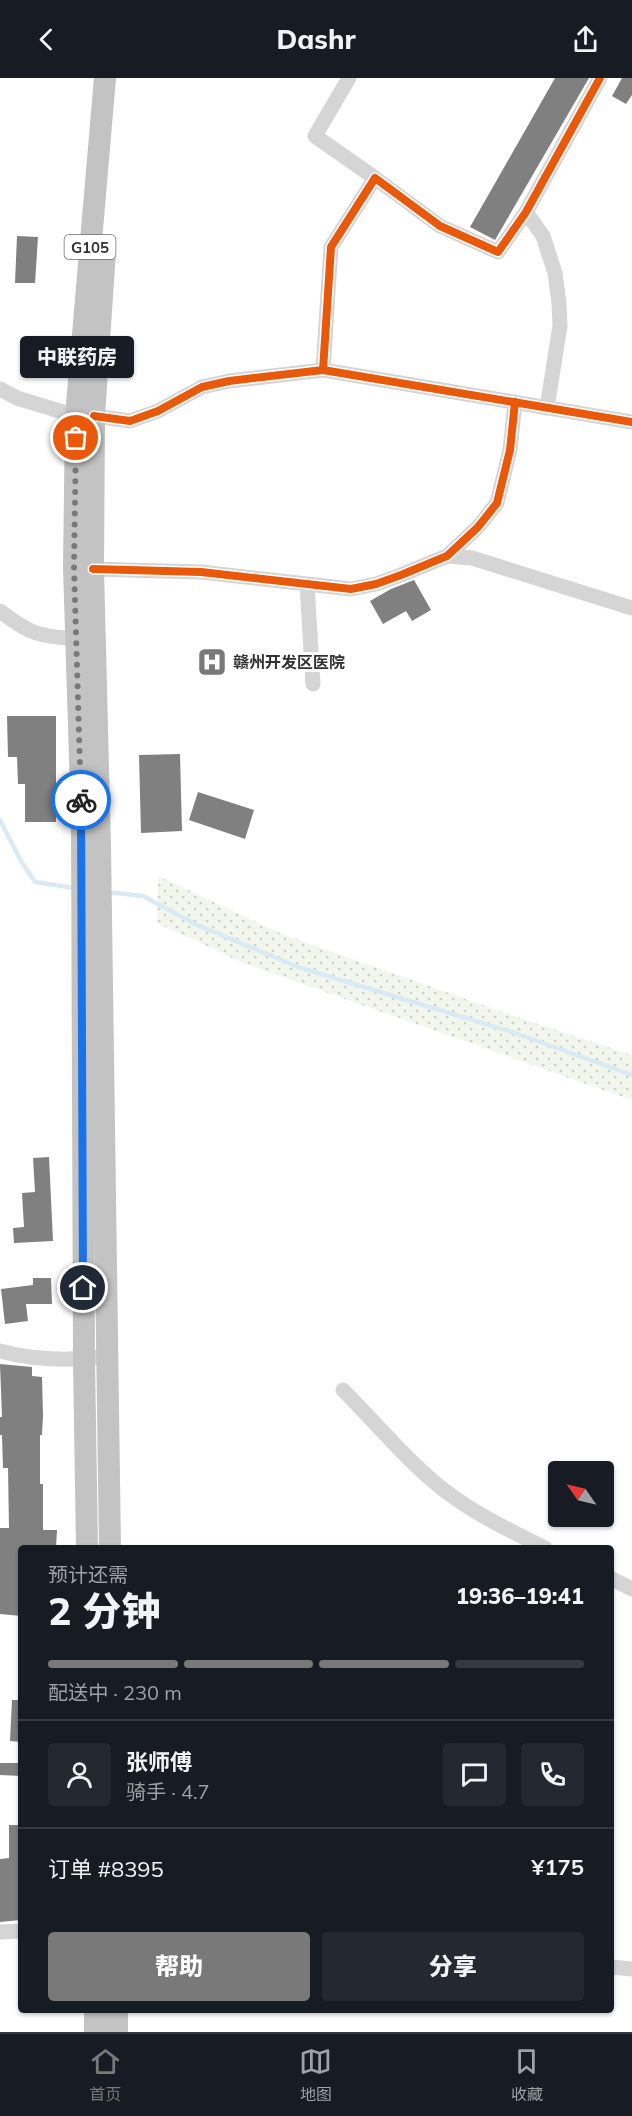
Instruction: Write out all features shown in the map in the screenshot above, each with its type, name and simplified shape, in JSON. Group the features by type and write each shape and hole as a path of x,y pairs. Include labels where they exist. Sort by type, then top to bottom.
{"highway":[{"name":"G105","path":"91,822 76,639 74,567 105,78"},
{"name":"G105","path":"111,1545 108,1356 92,933 93,569 85,416 118,78"},
{"name":"G105","path":"87,1545 84,1359 92,933"},
{"path":"95,2013 95,2032"},
{"path":"117,2013 117,2032"}],"street":[{"path":"349,78 315,136 440,226 498,252 526,212 600,78"},
{"path":"323,370 331,247 375,178"},
{"path":"526,212 543,236 555,273 560,303 560,326 548,408"},
{"path":"0,388 17,398 85,416 130,422 158,411 202,387 229,381 323,370 632,422"},
{"path":"93,569 201,572 351,589 376,584 447,556 478,527 497,503 510,450 515,402"},
{"path":"447,556 472,558 632,608"},
{"path":"307,585 314,684"},
{"path":"0,611 33,633 76,639"},
{"path":"0,1351 34,1359 84,1359 108,1356"},
{"path":"343,1390 411,1460 451,1495 483,1516 538,1545"},
{"path":"614,1580 632,1589"},
{"path":"0,1932 18,1931"},
{"path":"614,1967 632,1969"}],"shaded area":[{"path":"158,876 282,934 502,1012 632,1055 632,1100 246,964 157,923"}],"building":[{"path":"555,78 589,78 495,240 470,227"},
{"path":"622,78 632,78 632,95 626,104 612,96"},
{"path":"17,236 38,237 35,283 15,283"},
{"path":"414,580 431,610 412,621 406,611 383,624 370,601"},
{"path":"7,716 56,716 56,822 25,822 25,784 18,784 17,757 8,757"},
{"path":"180,754 182,831 141,833 139,755"},
{"path":"198,792 254,810 245,839 189,820"},
{"path":"49,1157 53,1241 14,1243 13,1228 24,1227 22,1193 35,1192 33,1158"},
{"path":"33,1278 51,1278 52,1304 26,1304 28,1321 5,1324 1,1289 33,1285"},
{"path":"0,1364 32,1367 32,1376 42,1377 40,1484 43,1484 43,1530 57,1530 56,1545 18,1545 18,1616 0,1614 0,1528 9,1528 8,1468 3,1468 2,1435 0,1435 0,1417 2,1417"},
{"path":"12,1700 18,1700 18,1742 10,1741"},
{"path":"0,1763 18,1763 18,1776 0,1775"},
{"path":"9,1825 18,1825 18,1920 0,1922 0,1859 9,1858"}],"waterway":[{"path":"0,820 21,861 35,882 75,888"},
{"path":"107,892 143,896 195,924 298,967 515,1033 632,1075"}],"cycle path":[{"path":"323,370 331,247 375,178 440,226 498,252 526,212 600,78"},
{"path":"94,416 130,421 158,411 202,387 229,381 323,370 632,422"},
{"path":"93,569 201,572 351,589 376,584 401,575 447,556 478,527 497,503 510,450 515,402"}],"way so far":[{"path":"76,438 74,567 81,800"}],"place":[{"name":"中联药房","path":"76,438"},
{"name":"赣州开发区医院","path":"212,662"}],"route":[{"path":"81,800 83,1288"}]}
